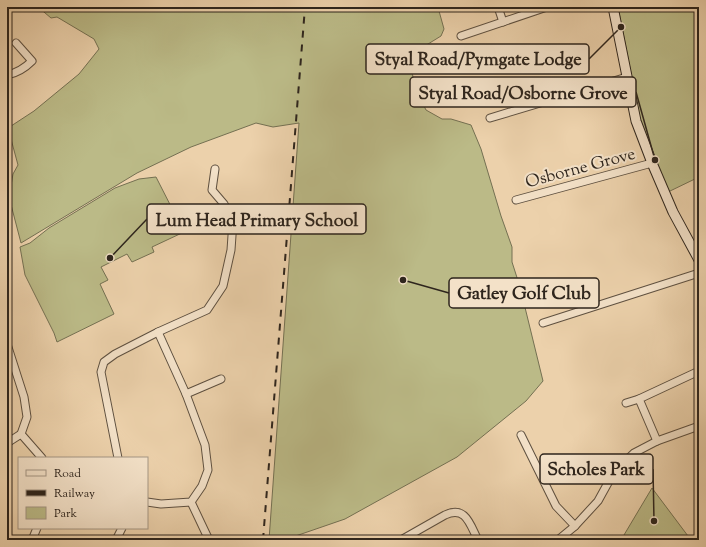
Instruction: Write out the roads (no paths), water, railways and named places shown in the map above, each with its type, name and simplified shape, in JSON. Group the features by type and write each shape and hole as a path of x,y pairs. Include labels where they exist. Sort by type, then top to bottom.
{"main road":[{"path":"613,7 636,120 652,163 673,212 699,260"}],"street":[{"path":"498,7 503,22"},
{"path":"461,36 547,7"},
{"path":"7,75 25,68 32,61 16,43"},
{"path":"490,118 627,77"},
{"name":"Osborne Grove","path":"516,200 652,163"},
{"path":"118,457 101,372 104,362 114,354 207,310 223,286 231,250 233,221 224,204 212,190 214,169"},
{"path":"543,323 699,273"},
{"path":"158,332 186,394 205,445 208,470 202,486 191,502"},
{"path":"7,344 10,360 24,397 27,417 21,434 7,443"},
{"path":"626,403 639,399 699,371"},
{"path":"186,394 221,379"},
{"path":"639,399 657,441"},
{"path":"558,540 575,526 598,501 614,472 634,453 657,441 699,426"},
{"path":"21,434 41,457"},
{"path":"521,435 556,506 575,526"},
{"path":"148,502 161,504 191,502"},
{"path":"191,502 209,540"},
{"path":"402,540 445,515 458,511 463,514 478,540"},
{"path":"32,540 37,529"},
{"path":"116,540 122,529"}],"railway":[{"path":"263,540 305,7"}],"place":[{"name":"Styal Road/Pymgate Lodge","path":"621,27"},
{"name":"Styal Road/Osborne Grove","path":"655,160"},
{"name":"Lum Head Primary School","path":"110,258"},
{"name":"Gatley Golf Club","path":"403,280"},
{"name":"Scholes Park","path":"654,521"}]}
